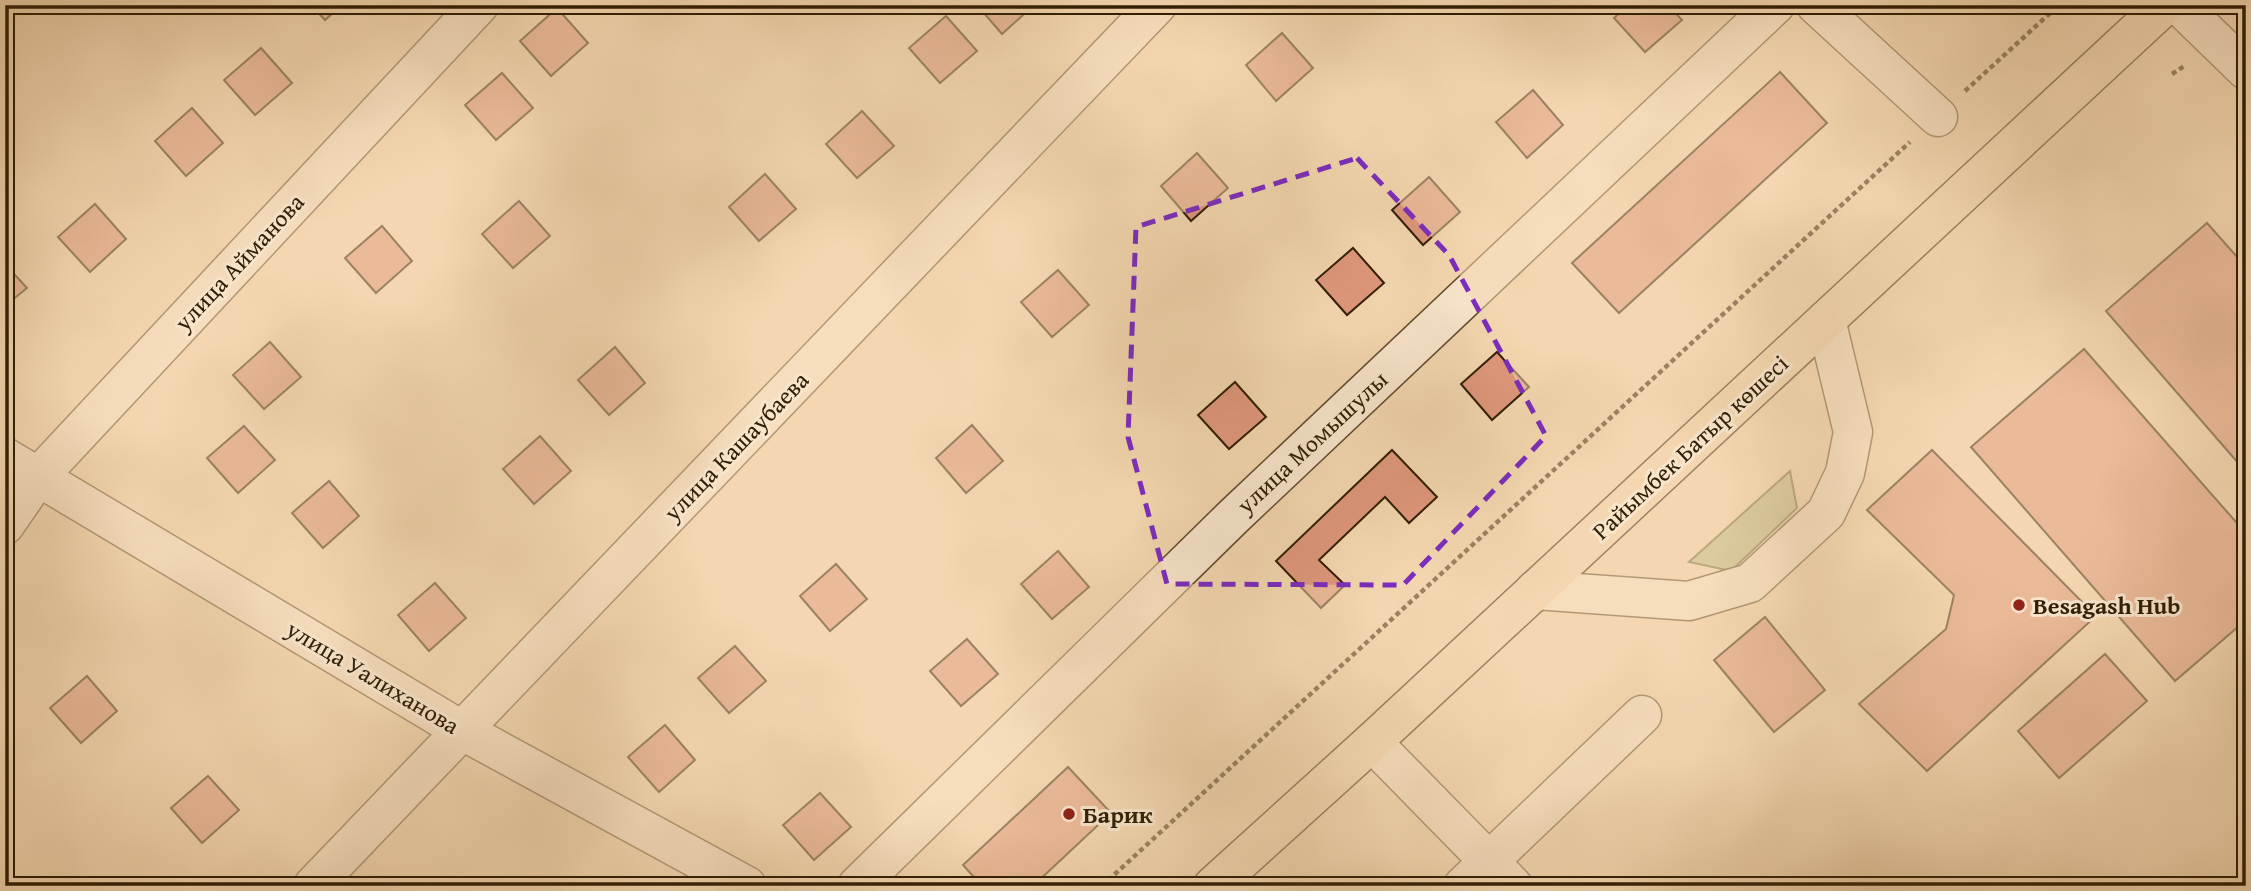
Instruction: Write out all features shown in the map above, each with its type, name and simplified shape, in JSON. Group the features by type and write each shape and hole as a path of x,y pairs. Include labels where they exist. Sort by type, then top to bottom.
{"main road":[{"name":"Райымбек Батыр көшесі","path":"1213,886 1372,742 2165,5"}],"street":[{"name":"улица Айманова","path":"5,525 38,477 479,5"},
{"name":"улица Кашаубаева","path":"313,886 1157,5"},
{"name":"улица Момышулы","path":"857,886 1233,517 1774,5"},
{"path":"1816,5 1938,117"},
{"path":"2179,5 2246,69"},
{"path":"1535,590 1689,601 1720,593 1750,583 1826,513 1845,473 1853,432 1826,320"},
{"name":"улица Уалиханова","path":"5,457 463,731 747,886"},
{"path":"1372,742 1489,878 1642,715"}],"path":[{"path":"1102,886 2059,5"}],"highlighted area":[{"path":"1357,158 1449,255 1546,436 1403,585 1167,584 1128,437 1136,227"}],"shaded area":[{"path":"1790,471 1797,508 1731,571 1689,562"}],"building":[{"path":"311,5 342,5 325,20"},
{"path":"977,5 1034,5 1002,34"},
{"path":"1628,5 1668,5 1682,20 1645,52 1614,18"},
{"path":"557,8 588,43 551,76 520,41"},
{"path":"946,16 977,51 940,83 909,48"},
{"path":"1282,33 1313,68 1276,101 1246,65"},
{"path":"261,48 292,83 255,115 224,80"},
{"path":"1780,72 1827,123 1619,313 1572,263"},
{"path":"502,73 533,108 496,140 465,105"},
{"path":"1533,90 1563,125 1527,158 1496,122"},
{"path":"192,108 223,143 186,176 155,141"},
{"path":"862,111 894,146 857,178 826,144"},
{"path":"1197,153 1228,188 1191,221 1161,186"},
{"path":"765,174 796,209 759,241 729,207"},
{"path":"1429,177 1460,212 1423,245 1392,210"},
{"path":"519,201 550,236 513,268 482,234"},
{"path":"95,204 126,239 90,272 58,237"},
{"path":"2207,223 2246,267 2246,472 2106,311"},
{"path":"382,226 412,261 376,293 345,258"},
{"path":"1353,248 1384,283 1347,315 1316,280"},
{"path":"5,264 27,288 5,306"},
{"path":"1058,270 1089,305 1052,337 1021,302"},
{"path":"270,342 301,377 264,409 233,375"},
{"path":"615,347 645,383 609,415 578,380"},
{"path":"2084,349 2243,530 2246,527 2246,620 2175,681 1971,447"},
{"path":"1497,352 1529,387 1492,420 1461,384"},
{"path":"1235,382 1266,417 1229,449 1198,415"},
{"path":"972,425 1003,461 966,493 936,458"},
{"path":"244,426 275,460 238,493 207,458"},
{"path":"540,436 571,471 534,504 503,469"},
{"path":"1392,450 1437,497 1409,523 1385,497 1319,560 1345,585 1321,608 1276,561"},
{"name":"Besagash Hub","path":"1932,450 2096,616 1927,771 1859,704 1946,629 1954,595 1867,510"},
{"path":"329,481 359,516 323,548 292,513"},
{"path":"1058,551 1089,587 1052,619 1021,584"},
{"path":"836,564 867,599 830,631 800,596"},
{"path":"435,583 466,618 429,651 398,615"},
{"path":"1765,617 1825,690 1774,732 1714,660"},
{"path":"967,639 998,674 961,706 930,671"},
{"path":"735,646 766,681 729,713 698,678"},
{"path":"2105,654 2147,701 2059,778 2018,731"},
{"path":"87,676 117,711 81,743 50,708"},
{"path":"665,725 695,760 659,792 628,757"},
{"path":"1068,767 1111,813 1033,886 982,886 963,865"},
{"path":"208,776 239,810 202,843 171,808"},
{"path":"820,793 851,827 814,860 783,825"}],"place":[{"name":"Besagash Hub","path":"2019,605"},
{"name":"Барик","path":"1069,814"}]}
